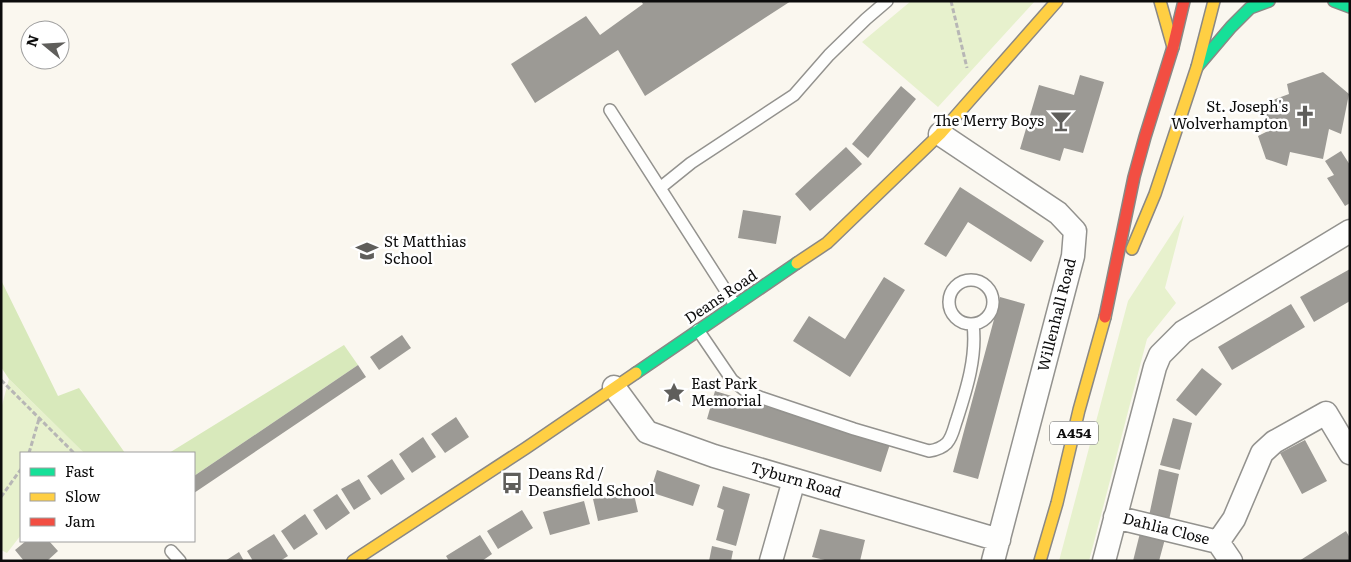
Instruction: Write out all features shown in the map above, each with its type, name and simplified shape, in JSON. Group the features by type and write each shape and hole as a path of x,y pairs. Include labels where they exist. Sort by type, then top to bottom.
{"main road":[{"name":"Deans Road","path":"353,561 526,448 827,243 940,134 1057,1"},
{"path":"1160,1 1173,47"},
{"name":"A454","path":"1040,561 1108,306 1134,177 1173,47 1184,1"},
{"name":"A454","path":"1108,306 1155,194 1196,67 1214,1"},
{"path":"1196,67 1230,27 1250,8 1269,1"},
{"path":"1334,1 1350,7"}],"street":[{"name":"Willenhall Road","path":"940,134 1058,213 1075,231 1073,256 996,550"},
{"path":"1104,561 1155,367 1160,355 1183,332 1350,231"},
{"name":"Tyburn Road","path":"614,387 648,432 714,456 794,480 996,550"},
{"name":"Dahlia Close","path":"1218,542 1234,519 1262,453 1274,442 1326,413 1350,452"},
{"path":"771,561 794,480"},
{"name":"Dahlia Close","path":"1115,517 1218,542 1231,561"}],"lane":[{"path":"660,188 691,163 794,95 829,55 887,1"},
{"path":"610,110 736,305"},
{"path":"698,330 732,380 747,392 854,429 929,451 945,446 951,437 971,368 975,340 973,324"},
{"path":"171,551 180,561"}],"path":[{"path":"951,1 974,95"},
{"path":"1,380 73,452"},
{"path":"29,452 40,418"},
{"path":"1,497 20,470"}],"green space":[{"path":"911,1 1035,1 938,107 862,42"},
{"path":"1184,215 1165,288 1176,303 1147,339 1089,561 1059,561 1128,301"},
{"path":"1,280 58,396 79,388 124,452 83,452 9,379 1,367"},
{"path":"344,345 358,365 195,475 195,452 171,452"},
{"path":"9,379 83,452 20,452 20,536 7,553 1,550 1,409"}],"building":[{"path":"641,1 791,1 645,96 618,50 535,103 511,64 586,16 600,35 643,4"},
{"name":"St. Joseph's Wolverhampton","path":"1323,72 1349,94 1341,134 1329,129 1323,159 1290,152 1287,166 1266,159 1258,136 1270,130 1262,104 1289,94 1287,84"},
{"name":"The Merry Boys","path":"1080,75 1104,82 1083,153 1064,148 1060,161 1020,149 1039,85 1074,95"},
{"path":"901,86 916,99 868,158 852,144"},
{"path":"846,147 862,164 810,211 795,194"},
{"path":"1341,151 1350,165 1350,203 1345,206 1327,178 1334,175 1325,161"},
{"path":"960,187 1044,241 1031,262 968,222 946,257 924,244"},
{"path":"743,210 781,216 776,244 738,238"},
{"path":"1350,269 1350,301 1314,322 1300,297"},
{"path":"884,277 905,290 850,377 793,341 809,316 845,339"},
{"path":"1000,297 1025,304 978,479 953,472"},
{"path":"1291,304 1305,327 1232,370 1218,347"},
{"path":"402,335 411,348 379,370 370,357"},
{"path":"358,365 366,377 195,492 195,475"},
{"path":"1202,368 1222,384 1196,416 1176,400"},
{"path":"715,391 890,444 881,472 707,419"},
{"path":"456,417 469,437 445,453 431,434"},
{"path":"1173,418 1192,423 1180,470 1160,465"},
{"path":"423,437 436,457 412,473 399,454"},
{"path":"1305,440 1327,481 1302,494 1280,453"},
{"path":"392,459 405,479 381,495 367,476"},
{"path":"1159,469 1179,474 1169,520 1149,516"},
{"path":"657,470 700,485 693,506 650,492"},
{"path":"359,479 371,499 354,510 341,489"},
{"path":"723,486 750,494 736,546 716,540 724,510 717,507"},
{"path":"633,490 638,512 598,521 593,499"},
{"path":"337,494 350,513 326,530 313,510"},
{"path":"584,501 590,524 550,535 543,512"},
{"path":"522,510 533,528 498,549 487,531"},
{"path":"305,514 318,534 294,550 281,531"},
{"path":"820,529 865,540 860,561 829,561 812,557"},
{"path":"1346,531 1350,538 1350,559 1347,561 1299,561"},
{"path":"1140,533 1165,539 1159,561 1133,561"},
{"path":"274,534 288,556 280,561 253,561 247,551"},
{"path":"480,535 492,554 482,561 449,561 446,556"},
{"path":"25,542 50,542 58,551 47,561 24,561 15,550"},
{"path":"712,546 733,551 731,561 709,561"},
{"path":"239,552 244,561 225,561"}],"traffic: fast":[{"path":"1197,67 1250,8 1269,1"},
{"path":"1334,1 1350,7"},
{"path":"636,373 797,263"}],"traffic: slow":[{"path":"797,263 827,243 940,134 1057,1"},
{"path":"1160,1 1173,47"},
{"path":"1132,249 1155,194 1197,67 1214,1"},
{"path":"1040,561 1105,317"},
{"path":"353,561 526,448 636,373"}],"traffic: jam":[{"path":"1105,317 1134,177 1173,47 1184,1"}],"place":[{"name":"St. Joseph's Wolverhampton","path":"1305,116"},
{"name":"The Merry Boys","path":"1061,121"},
{"name":"St Matthias School","path":"367,251"},
{"name":"East Park Memorial","path":"674,393"},
{"name":"Deans Rd / Deansfield School","path":"512,483"}]}
